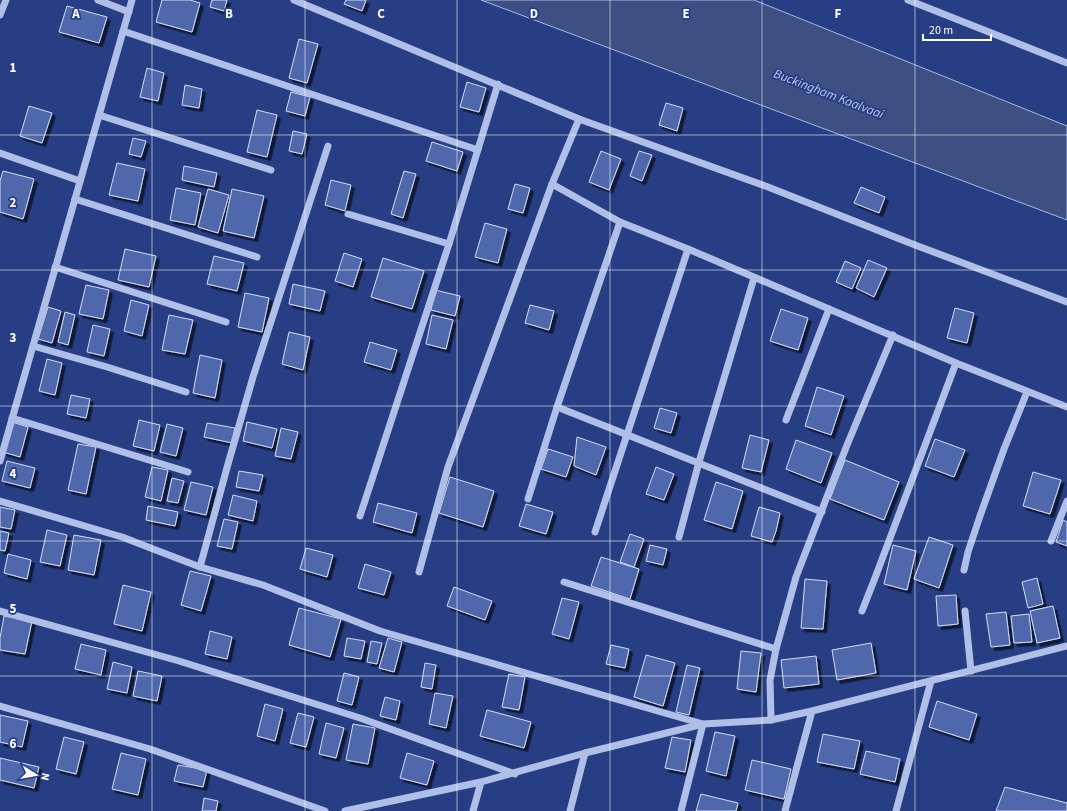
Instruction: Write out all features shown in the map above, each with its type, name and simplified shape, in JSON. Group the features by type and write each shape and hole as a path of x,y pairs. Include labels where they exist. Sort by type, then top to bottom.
{"street":[{"path":"0,15 6,0"},
{"path":"98,0 129,12"},
{"path":"0,461 132,0"},
{"path":"294,0 579,119 768,187 915,245 1067,302"},
{"path":"908,0 1067,63"},
{"path":"123,31 478,150"},
{"path":"360,516 449,244 498,84"},
{"path":"99,115 271,170"},
{"path":"419,572 448,467 552,184 579,119"},
{"path":"200,567 251,385 328,146"},
{"path":"0,153 80,181"},
{"path":"552,184 620,222 1067,408"},
{"path":"75,199 257,257"},
{"path":"348,214 449,244"},
{"path":"528,499 557,407 620,222"},
{"path":"596,532 688,250"},
{"path":"55,267 226,322"},
{"path":"679,537 698,462 754,278"},
{"path":"786,420 829,309"},
{"path":"771,720 770,680 776,649 796,577 893,335"},
{"path":"33,346 186,392"},
{"path":"862,611 956,363"},
{"path":"964,570 968,552 1004,449 1028,392"},
{"path":"557,407 822,512"},
{"path":"12,418 188,472"},
{"path":"0,501 122,538 200,567 263,585 380,631 703,724"},
{"path":"1051,541 1067,501"},
{"path":"564,582 776,649"},
{"path":"0,611 179,661 360,718 515,774"},
{"path":"965,611 971,671"},
{"path":"345,811 365,809 515,774 585,753 703,724 771,720 812,711 1067,646"},
{"path":"896,811 931,681"},
{"path":"0,706 150,750 325,811"},
{"path":"785,811 812,711"},
{"path":"681,811 703,724"},
{"path":"570,811 585,753"},
{"path":"473,811 481,782"}],"water":[{"name":"Buckingham Kaalvaai","path":"481,0 754,0 1067,126 1067,220"}],"building":[{"path":"162,0 190,0 200,3 192,32 156,22"},
{"path":"212,0 227,0 224,11 210,7"},
{"path":"346,0 366,0 362,11 344,4"},
{"path":"67,6 107,17 99,43 59,32"},
{"path":"299,39 318,44 307,83 289,78"},
{"path":"147,68 164,73 158,101 140,97"},
{"path":"467,82 486,88 479,112 460,107"},
{"path":"185,85 202,89 199,108 182,105"},
{"path":"291,92 310,97 305,116 286,111"},
{"path":"666,103 683,108 677,131 659,125"},
{"path":"29,106 52,113 42,143 20,136"},
{"path":"257,110 277,115 267,157 247,152"},
{"path":"293,131 307,134 302,154 289,151"},
{"path":"133,138 146,141 141,157 129,154"},
{"path":"432,142 463,152 457,171 426,161"},
{"path":"601,151 621,159 609,190 589,182"},
{"path":"639,151 652,155 642,181 630,176"},
{"path":"117,163 145,169 138,201 109,195"},
{"path":"184,166 217,173 214,187 182,180"},
{"path":"3,171 34,179 23,219 0,212 0,181"},
{"path":"404,171 416,174 403,218 391,214"},
{"path":"331,180 351,185 345,211 325,205"},
{"path":"515,184 530,188 523,213 508,209"},
{"path":"861,187 885,197 879,213 854,203"},
{"path":"176,188 201,193 195,225 170,220"},
{"path":"208,189 229,195 218,233 198,227"},
{"path":"232,189 264,196 254,238 223,231"},
{"path":"485,223 507,229 498,263 475,257"},
{"path":"125,249 156,256 149,287 118,280"},
{"path":"344,253 362,259 353,287 335,281"},
{"path":"214,256 244,263 237,291 207,284"},
{"path":"383,258 424,271 412,309 371,297"},
{"path":"868,260 887,268 874,297 856,288"},
{"path":"845,261 861,268 852,289 836,282"},
{"path":"293,284 325,291 320,311 289,304"},
{"path":"86,285 109,290 103,319 79,314"},
{"path":"435,290 460,296 455,316 431,310"},
{"path":"245,293 269,298 262,332 238,327"},
{"path":"131,300 149,305 142,336 124,331"},
{"path":"530,305 554,311 549,330 525,323"},
{"path":"48,307 61,311 52,343 38,339"},
{"path":"955,308 974,313 967,343 947,338"},
{"path":"781,309 808,318 798,350 770,341"},
{"path":"65,312 75,315 68,345 58,342"},
{"path":"169,315 193,320 185,354 162,350"},
{"path":"432,315 453,320 446,349 426,344"},
{"path":"93,325 110,329 104,356 87,352"},
{"path":"289,332 310,337 303,370 282,364"},
{"path":"370,342 397,350 391,370 364,362"},
{"path":"200,355 222,360 215,398 193,393"},
{"path":"47,359 62,363 55,395 39,391"},
{"path":"817,387 844,396 831,435 805,426"},
{"path":"71,395 90,399 86,418 67,414"},
{"path":"660,408 677,413 671,433 654,428"},
{"path":"139,420 160,425 154,451 133,446"},
{"path":"12,422 28,427 20,457 3,452"},
{"path":"247,422 277,429 272,448 243,441"},
{"path":"207,423 235,428 232,443 204,437"},
{"path":"167,424 183,428 176,456 160,452"},
{"path":"281,428 298,432 291,459 275,456"},
{"path":"750,435 769,440 761,472 742,468"},
{"path":"577,437 606,447 596,475 574,466"},
{"path":"935,439 965,450 954,477 925,466"},
{"path":"796,440 832,453 821,483 786,469"},
{"path":"78,444 96,447 86,494 68,490"},
{"path":"548,449 573,457 566,477 541,469"},
{"path":"845,460 899,482 884,520 830,499"},
{"path":"7,461 35,468 30,488 2,481"},
{"path":"152,467 168,470 161,501 145,497"},
{"path":"656,467 674,474 664,500 646,494"},
{"path":"239,471 263,475 259,491 236,487"},
{"path":"1033,472 1061,480 1050,514 1023,506"},
{"path":"450,477 494,491 483,527 439,513"},
{"path":"172,478 184,481 178,503 167,501"},
{"path":"191,482 213,487 206,515 184,510"},
{"path":"716,482 743,491 732,529 704,520"},
{"path":"233,495 257,501 253,521 228,515"},
{"path":"378,503 417,513 412,533 373,522"},
{"path":"526,504 553,512 546,534 519,526"},
{"path":"148,506 178,512 175,526 146,520"},
{"path":"0,507 15,510 11,529 0,527"},
{"path":"759,507 780,513 772,542 751,536"},
{"path":"224,519 238,522 232,549 217,546"},
{"path":"1063,520 1067,522 1067,546 1056,542"},
{"path":"47,530 67,535 60,566 40,562"},
{"path":"0,531 9,533 5,551 0,550"},
{"path":"630,534 644,539 634,567 620,562"},
{"path":"74,535 101,540 94,575 68,570"},
{"path":"929,537 953,545 939,588 914,579"},
{"path":"650,545 667,549 663,565 646,561"},
{"path":"893,545 916,551 907,590 884,584"},
{"path":"306,548 333,555 327,577 300,569"},
{"path":"8,554 31,560 27,579 4,573"},
{"path":"601,557 639,569 630,599 591,586"},
{"path":"365,564 391,572 384,595 358,588"},
{"path":"190,571 211,576 201,611 181,605"},
{"path":"1037,578 1043,604 1028,608 1022,582"},
{"path":"805,579 827,581 823,629 801,628"},
{"path":"123,585 151,592 142,631 114,624"},
{"path":"454,587 492,601 485,620 447,606"},
{"path":"956,595 958,624 938,626 936,596"},
{"path":"562,598 579,602 569,639 552,634"},
{"path":"1053,606 1060,638 1037,643 1030,611"},
{"path":"299,608 341,619 330,657 289,645"},
{"path":"1006,612 1010,645 991,647 986,614"},
{"path":"1029,614 1032,642 1014,643 1011,616"},
{"path":"4,616 32,621 25,654 0,650 0,638"},
{"path":"210,631 232,637 227,659 205,654"},
{"path":"347,638 365,641 361,659 344,656"},
{"path":"388,638 402,642 394,672 379,668"},
{"path":"371,641 382,643 377,664 367,662"},
{"path":"871,643 876,673 837,680 832,650"},
{"path":"81,644 106,650 101,675 75,669"},
{"path":"611,645 629,649 625,668 606,664"},
{"path":"741,651 761,653 756,692 737,689"},
{"path":"646,655 675,663 663,706 634,697"},
{"path":"816,656 819,684 784,688 781,660"},
{"path":"113,662 132,667 127,693 107,689"},
{"path":"425,663 436,665 432,689 421,687"},
{"path":"687,665 700,668 689,715 676,712"},
{"path":"138,671 162,676 157,701 133,696"},
{"path":"344,673 359,677 352,705 337,701"},
{"path":"509,674 525,677 519,710 502,707"},
{"path":"435,693 453,696 446,728 429,724"},
{"path":"385,697 400,701 396,720 380,716"},
{"path":"937,701 977,714 969,740 929,727"},
{"path":"265,704 283,709 275,741 257,736"},
{"path":"487,710 531,722 524,748 480,736"},
{"path":"298,713 314,717 306,747 290,743"},
{"path":"0,715 28,721 22,747 0,742"},
{"path":"326,723 344,728 336,758 319,754"},
{"path":"353,724 375,728 368,764 346,760"},
{"path":"715,732 735,736 726,776 706,771"},
{"path":"823,734 860,741 854,769 817,762"},
{"path":"64,737 84,742 76,774 56,769"},
{"path":"672,737 691,740 685,772 665,768"},
{"path":"866,751 900,759 895,782 860,774"},
{"path":"121,753 146,759 138,795 112,789"},
{"path":"407,753 434,761 427,785 400,778"},
{"path":"0,758 39,767 34,788 0,780"},
{"path":"752,760 791,769 784,799 745,790"},
{"path":"178,765 207,770 203,787 174,781"},
{"path":"1005,787 1067,803 1067,811 996,811"},
{"path":"701,794 738,803 736,811 696,811"},
{"path":"204,798 218,801 216,811 202,811"}]}
